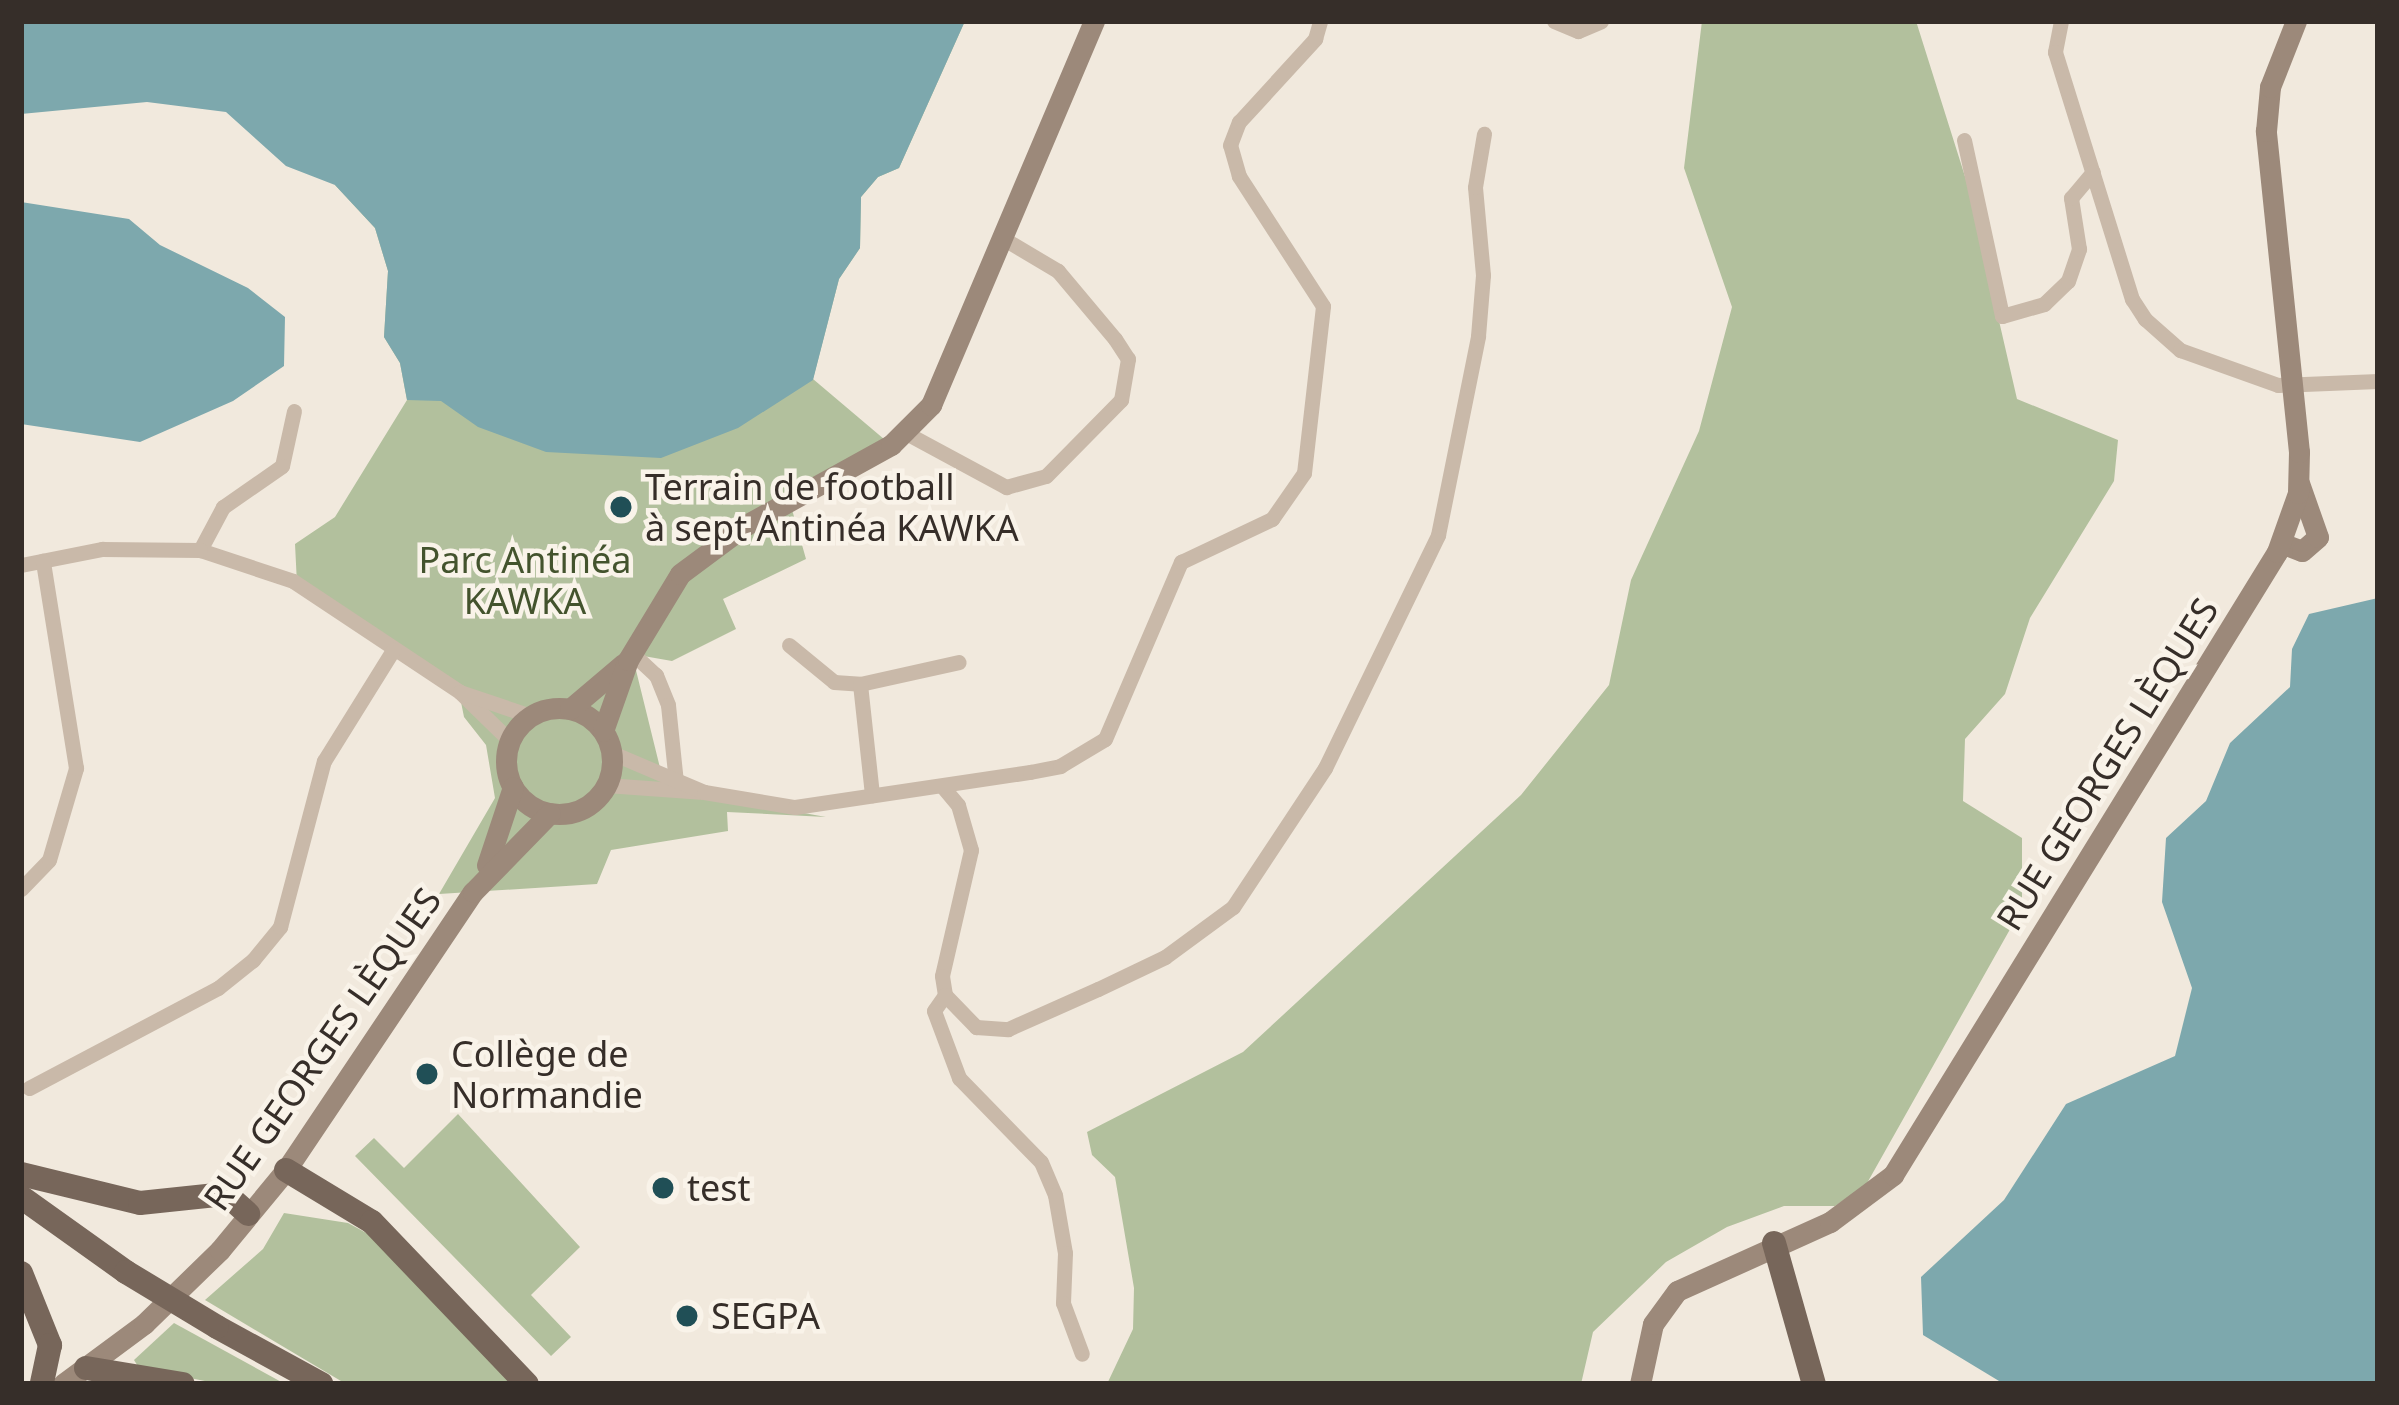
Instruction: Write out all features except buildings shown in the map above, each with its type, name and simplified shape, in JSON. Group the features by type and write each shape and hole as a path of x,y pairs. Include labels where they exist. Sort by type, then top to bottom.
{"main road":[{"path":"603,730 630,657 665,592 706,550 906,433 938,392 1094,21"},
{"name":"RUE GEORGES LÈQUES","path":"1640,1384 1653,1324 1677,1291 1858,1206 1893,1175 2281,543 2299,483 2266,131 2270,87 2296,21"},
{"path":"2281,543 2302,551 2318,538 2299,483"},
{"path":"570,709 603,730 611,753 606,785 583,808 550,813 513,787 511,741 532,716 570,709 630,657"},
{"name":"RUE GEORGES LÈQUES","path":"63,1384 194,1280 286,1170 473,892 509,817 513,787"},
{"name":"RUE GEORGES LÈQUES","path":"473,892 550,813"},
{"path":"286,1170 372,1222 527,1384"},
{"path":"21,1174 140,1203 226,1194 248,1214"},
{"path":"21,1197 126,1271 321,1384"},
{"path":"1765,1247 1811,1381"},
{"path":"21,1274 50,1345 42,1384"},
{"path":"86,1369 183,1384"}],"street":[{"path":"606,785 704,792 795,807 1060,766 1105,739 1180,562 1272,519 1297,492 1316,396 1322,306 1239,176 1230,145 1239,122 1315,39 1320,21"},
{"path":"1554,21 1578,32 1601,21"},
{"path":"2060,21 2055,52 2132,298 2145,319 2180,350 2293,387 2378,381"},
{"path":"942,785 958,805 971,850 944,957 945,995 961,1018 992,1032 1098,989 1205,932 1281,842 1373,681 1438,535 1478,336 1484,274 1475,187 1484,134"},
{"path":"1964,140 2002,316 2044,304 2068,281 2079,249 2071,199 2093,172"},
{"path":"906,433 1006,488 1046,476 1121,400 1128,359 1115,339 1058,271 1004,239"},
{"path":"200,550 223,507 282,466 294,411"},
{"path":"21,565 102,549 200,550 293,581 460,692 511,741"},
{"path":"21,889 49,860 76,769 43,560"},
{"path":"789,645 815,672 860,684 958,662"},
{"path":"29,1088 218,988 254,960 280,927 324,761 393,650"},
{"path":"630,657 656,675 668,705 676,782"},
{"path":"860,684 872,795"},
{"path":"460,692 532,716"},
{"path":"611,753 704,792"},
{"path":"945,995 934,1011 959,1078 1041,1162 1055,1195 1065,1253 1063,1303 1082,1354"}],"green space":[{"name":"Parc Antinéa KAWKA","path":"965,21 899,168 878,177 861,197 860,248 839,279 813,379 891,445 791,506 806,559 723,599 736,629 672,661 632,654 665,788 826,817 727,812 728,831 611,850 597,884 439,894 495,798 486,745 464,717 459,692 297,584 295,544 335,517 407,400 400,363 384,337 388,271 375,228 335,185"},
{"path":"1702,21 1916,21 1968,186 2017,399 2118,440 2114,481 2030,618 2005,694 1965,739 1963,801 2022,838 2022,908 1866,1185 1835,1206 1784,1206 1727,1227 1666,1262 1593,1332 1581,1384 1107,1384 1133,1329 1134,1288 1115,1177 1092,1155 1087,1132 1243,1052 1521,795 1609,685 1631,580 1699,431 1732,307 1684,168"},
{"path":"458,1114 580,1247 531,1295 571,1337 551,1356 355,1156 374,1138 404,1168"},
{"path":"284,1213 348,1223 385,1243 514,1384 346,1384 205,1300 263,1249"},
{"path":"174,1323 285,1384 220,1384 139,1368 134,1360"}],"water":[{"path":"21,21 965,21 899,168 878,177 861,197 860,248 839,279 813,380 738,428 661,458 546,452 478,427 441,401 407,400 400,363 384,337 388,271 375,228 335,185 286,166 226,112 147,102 21,114"},
{"path":"21,202 129,219 160,245 248,288 285,317 284,366 233,401 140,442 21,424"},
{"path":"2378,598 2378,1384 2004,1384 1923,1335 1921,1277 2004,1200 2066,1104 2175,1056 2192,988 2162,902 2166,838 2206,801 2230,743 2290,687 2292,649 2309,614"}],"place":[{"name":"Terrain de football à sept Antinéa KAWKA","path":"621,507"},
{"name":"Collège de Normandie","path":"427,1074"},
{"name":"test","path":"663,1188"},
{"name":"SEGPA","path":"687,1316"}]}
